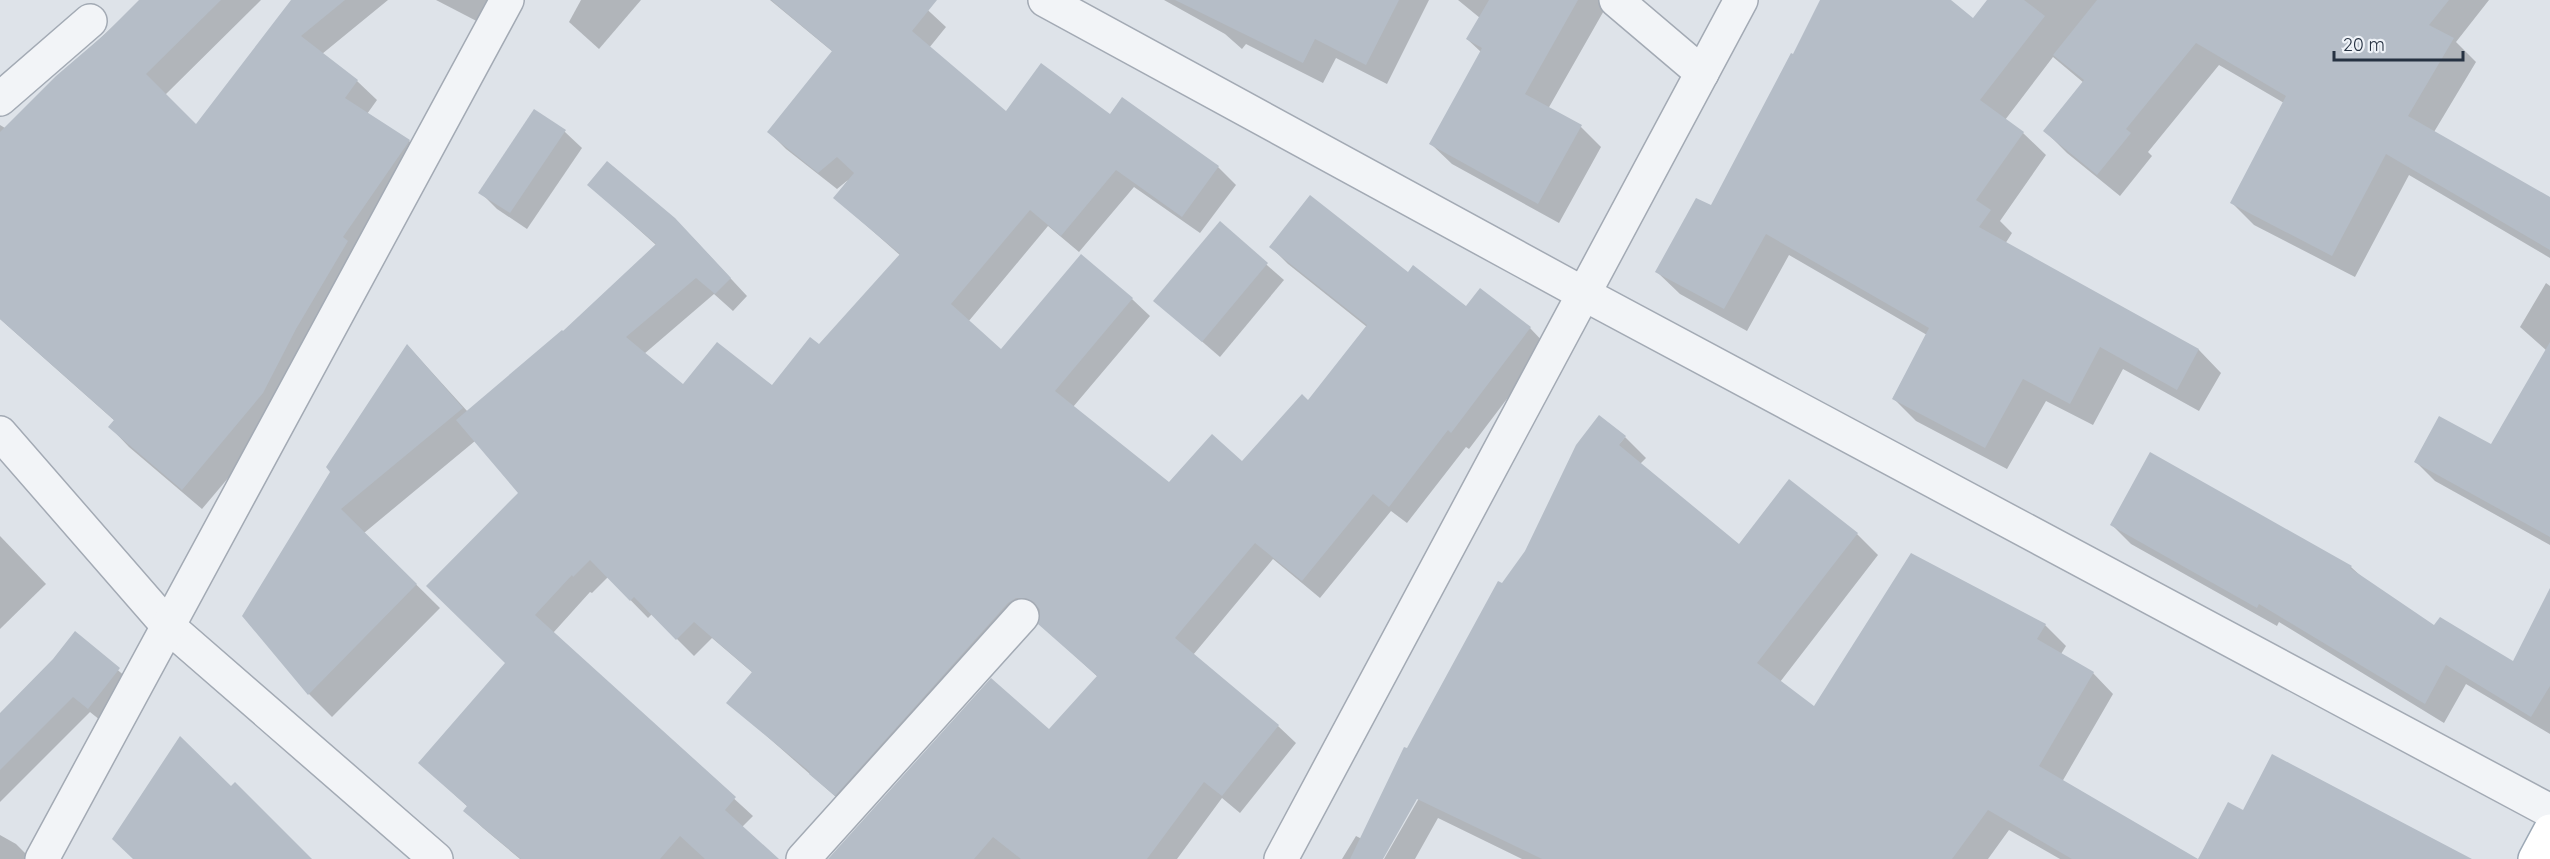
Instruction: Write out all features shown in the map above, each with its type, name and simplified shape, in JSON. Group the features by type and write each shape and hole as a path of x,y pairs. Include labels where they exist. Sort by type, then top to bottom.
{"main road":[{"path":"2535,859 2550,831"}],"street":[{"path":"42,859 507,0"},
{"path":"1045,0 1584,294 2550,811"},
{"path":"1616,0 1702,73"},
{"path":"1281,859 1741,0"},
{"path":"0,99 90,21"},
{"path":"0,433 168,626 436,859"},
{"path":"803,859 1022,616"}],"building":[{"path":"139,0 221,0 146,74 196,124 291,0 345,0 301,36 358,80 345,98 410,140 343,237 348,241 296,329 263,393 182,490 108,427 114,420 0,319 0,132 56,76 105,34"},
{"path":"771,0 937,0 912,31 1006,111 1041,63 1110,114 1122,97 1219,166 1182,217 1116,170 1061,236 1030,210 951,304 1001,349 1081,254 1133,298 1055,391 1169,482 1212,434 1242,461 1302,394 1308,400 1367,325 1269,247 1310,195 1408,272 1413,265 1466,306 1480,288 1531,327 1451,433 1448,430 1389,507 1373,494 1302,581 1255,543 1175,638 1279,725 1222,796 1204,782 1147,859 1021,859 993,837 974,859 828,859 991,678 1049,729 1097,676 1038,624 1040,610 1034,602 1025,598 1016,598 1008,603 835,796 809,774 810,772 726,703 752,672 694,622 676,640 634,597 630,601 590,560 573,577 572,575 535,615 736,797 725,810 779,859 705,859 680,836 660,859 521,859 463,811 467,806 418,763 505,663 426,586 518,493 456,420 563,331 656,244 587,185 607,161 675,218 731,278 715,294 696,278 626,337 683,384 717,342 772,385 810,337 819,344 900,254 833,198 854,173 837,157 818,173 767,132 832,51"},
{"path":"1175,0 1399,0 1366,65 1315,39 1303,63"},
{"path":"1489,0 1578,0 1525,94 1582,125 1538,204 1429,144 1482,48 1466,39"},
{"path":"1820,0 1951,0 1973,18 1987,0 2024,0 2045,16 1980,100 2024,132 1976,200 1991,210 1979,227 2199,349 2177,390 2100,347 2070,404 2023,379 1985,448 1892,399 1929,328 1766,234 1724,309 1655,272 1696,198 1711,205"},
{"path":"2097,0 2449,0 2429,25 2454,38 2408,116 2550,197 2550,250 2386,154 2332,256 2230,203 2286,96 2196,43 2126,129 2131,133 2097,175 2043,131 2084,80 2053,55"},
{"path":"534,109 566,130 510,213 478,193"},
{"path":"1220,221 1268,263 1202,342 1153,301"},
{"path":"2550,342 2550,537 2414,462 2439,416 2491,444"},
{"path":"407,344 463,408 341,509 417,584 308,695 242,616 330,472 326,467"},
{"path":"1599,415 1626,436 1619,445 1739,544 1789,479 1858,533 1757,663 1814,706 1911,553 2046,624 2037,639 2094,672 2039,766 2198,859 2072,859 1988,810 1952,859 1542,859 1417,799 1383,859 1350,859 1404,747 1407,748 1498,581 1502,583 1525,551 1576,445"},
{"path":"2150,452 2352,566 2350,568 2434,625 2440,617 2513,661 2550,588 2550,686 2531,717 2446,665 2425,704 2259,604 2257,608 2110,525"},
{"path":"75,631 120,668 88,709 73,697 0,770 0,713 53,659"},
{"path":"180,736 231,786 235,782 312,859 133,859 112,839"},
{"path":"2272,754 2472,859 2198,859 2228,802 2243,810"}]}
